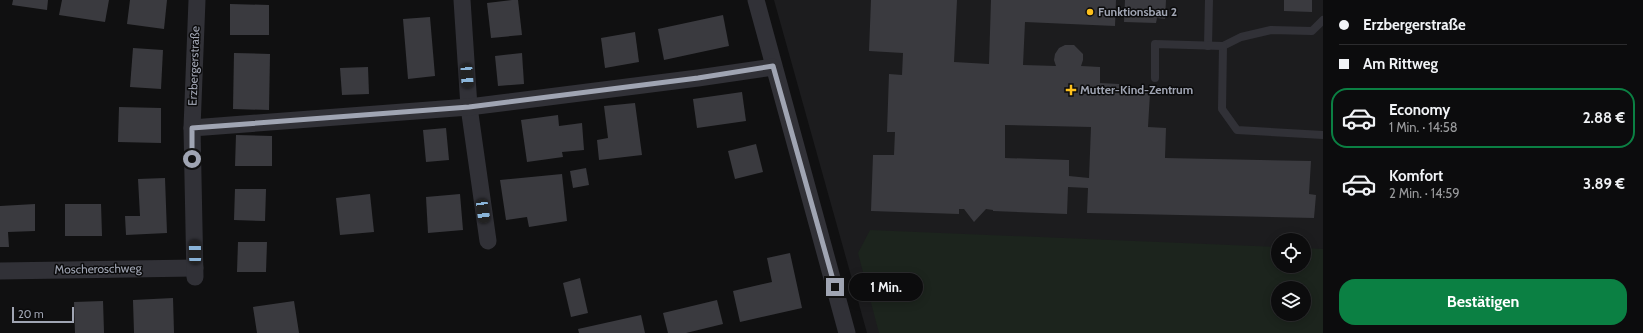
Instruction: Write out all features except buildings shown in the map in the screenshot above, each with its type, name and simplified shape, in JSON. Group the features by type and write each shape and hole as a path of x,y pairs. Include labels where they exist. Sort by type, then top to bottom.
{"street":[{"name":"Erzbergerstraße","path":"195,272 192,128 197,0"},
{"path":"462,0 469,107 488,241"},
{"path":"756,0 845,333"},
{"path":"192,128 469,107 690,79 773,66"},
{"name":"Moscheroschweg","path":"0,271 195,272"}],"lane":[{"path":"1208,46 1209,0"},
{"path":"1155,78 1155,44 1223,46 1241,37 1271,30 1312,31 1323,20"},
{"path":"1223,46 1222,108 1237,130 1323,135"}],"shaded area":[{"path":"774,0 1323,0 1323,333 867,333"},
{"path":"870,230 1271,247 1271,273 1311,273 1311,248 1323,249 1323,333 879,333 858,253"}],"place":[{"name":"Funktionsbau 2","path":"1090,12"},
{"name":"Mutter-Kind-Zentrum","path":"1071,90"}],"route":[{"path":"192,159 192,128 469,107 698,78 773,66 835,287"}]}
